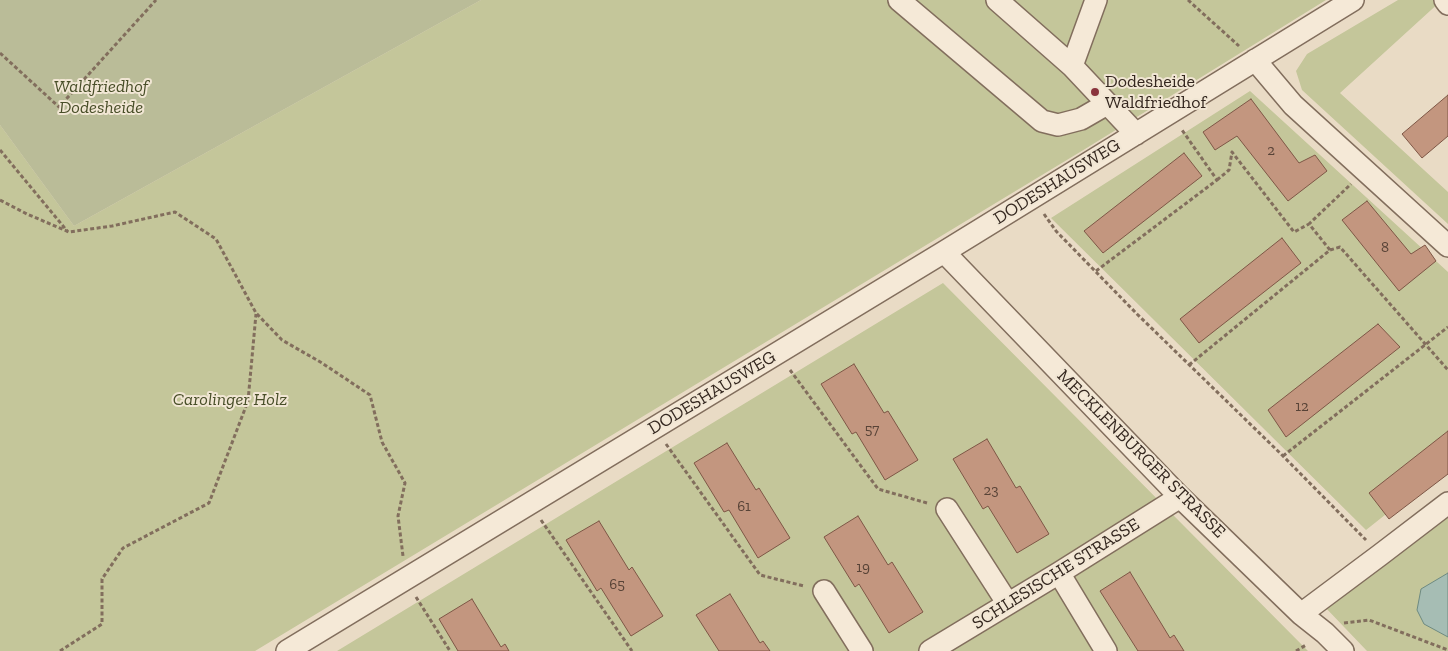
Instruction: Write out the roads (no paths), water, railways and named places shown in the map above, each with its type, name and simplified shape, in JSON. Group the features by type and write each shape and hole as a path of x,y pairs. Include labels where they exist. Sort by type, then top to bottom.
{"street":[{"path":"900,0 1042,121 1058,125 1081,119 1107,104"},
{"name":"DODESHAUSWEG","path":"998,0 1072,66 1136,134"},
{"path":"1072,66 1096,0"},
{"name":"DODESHAUSWEG","path":"287,651 410,588 1032,197 1353,0"},
{"path":"1445,0 1448,4"},
{"path":"1255,60 1293,105 1448,246"},
{"name":"MECKLENBURGER STRASSE","path":"944,252 1180,497 1301,614 1325,633 1343,651"},
{"name":"SCHLESISCHE STRASSE","path":"935,650 1180,497"},
{"path":"1301,614 1448,502"},
{"path":"947,509 1008,604"},
{"path":"1059,573 1106,651"},
{"path":"824,591 862,651"}],"place":[{"name":"Dodesheide Waldfriedhof","path":"1095,92"}],"park label":[{"name":"Waldfriedhof Dodesheide","path":"101,97"},
{"name":"Carolinger Holz","path":"230,400"}]}
